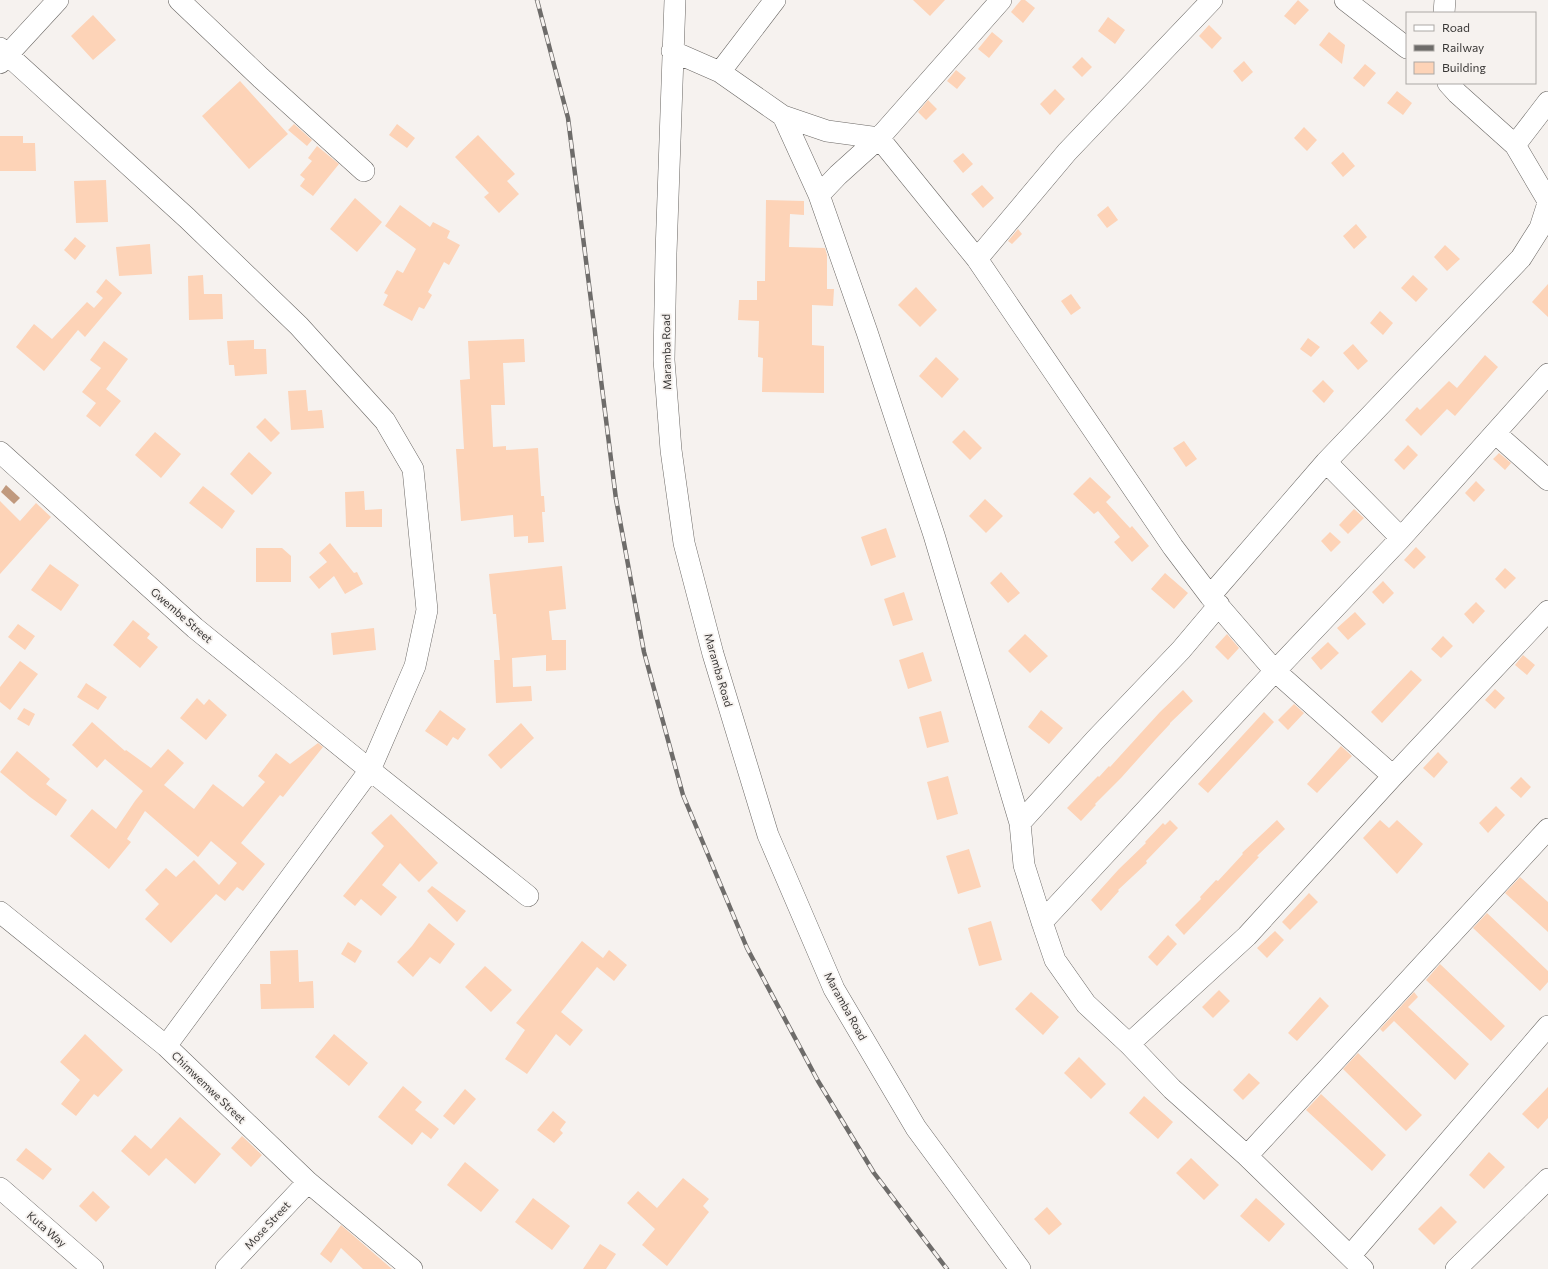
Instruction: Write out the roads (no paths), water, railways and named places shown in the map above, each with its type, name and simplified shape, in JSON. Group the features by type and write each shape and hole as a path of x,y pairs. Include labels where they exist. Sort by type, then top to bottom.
{"street":[{"path":"58,0 3,55 187,218 299,326 385,421 413,469 427,610 415,666 370,770 166,1046"},
{"path":"179,0 266,83 364,171"},
{"name":"Maramba Road","path":"675,0 672,51 664,360 671,450 684,543 713,654 768,835 834,989 916,1128 1020,1269"},
{"path":"720,72 775,0"},
{"path":"819,195 838,175 879,138 1001,0"},
{"path":"977,259 1067,152 1212,0"},
{"path":"1345,0 1406,47"},
{"path":"1444,12 1445,0"},
{"path":"672,51 720,72 783,116 827,131 879,138 977,259 1173,547 1214,600 1275,671 1393,776"},
{"path":"1020,824 1095,740 1181,650 1214,600 1326,462 1522,258 1540,228 1548,202 1515,145 1449,84"},
{"path":"1515,145 1548,102"},
{"path":"783,116 819,195 867,332 934,535 1020,824 1024,865 1042,922 1055,960 1086,1004 1129,1044 1172,1089 1247,1156 1357,1263 1548,1026"},
{"path":"1042,922 1275,671 1401,538 1548,374"},
{"path":"1495,433 1548,480"},
{"name":"Gwembe Street","path":"0,452 195,628 528,896"},
{"path":"1326,462 1401,538"},
{"path":"1129,1044 1247,936 1393,776 1548,611"},
{"path":"1247,1156 1548,829"},
{"name":"Chimwemwe Street","path":"0,912 166,1046 308,1182 412,1269"},
{"path":"1456,1269 1548,1179"},
{"name":"Mose Street","path":"226,1269 308,1182"},
{"name":"Kuta Way","path":"0,1188 93,1269"}],"railway":[{"path":"537,0 568,118 616,499 644,652 683,795 747,948 818,1081 874,1173 947,1269"}]}
